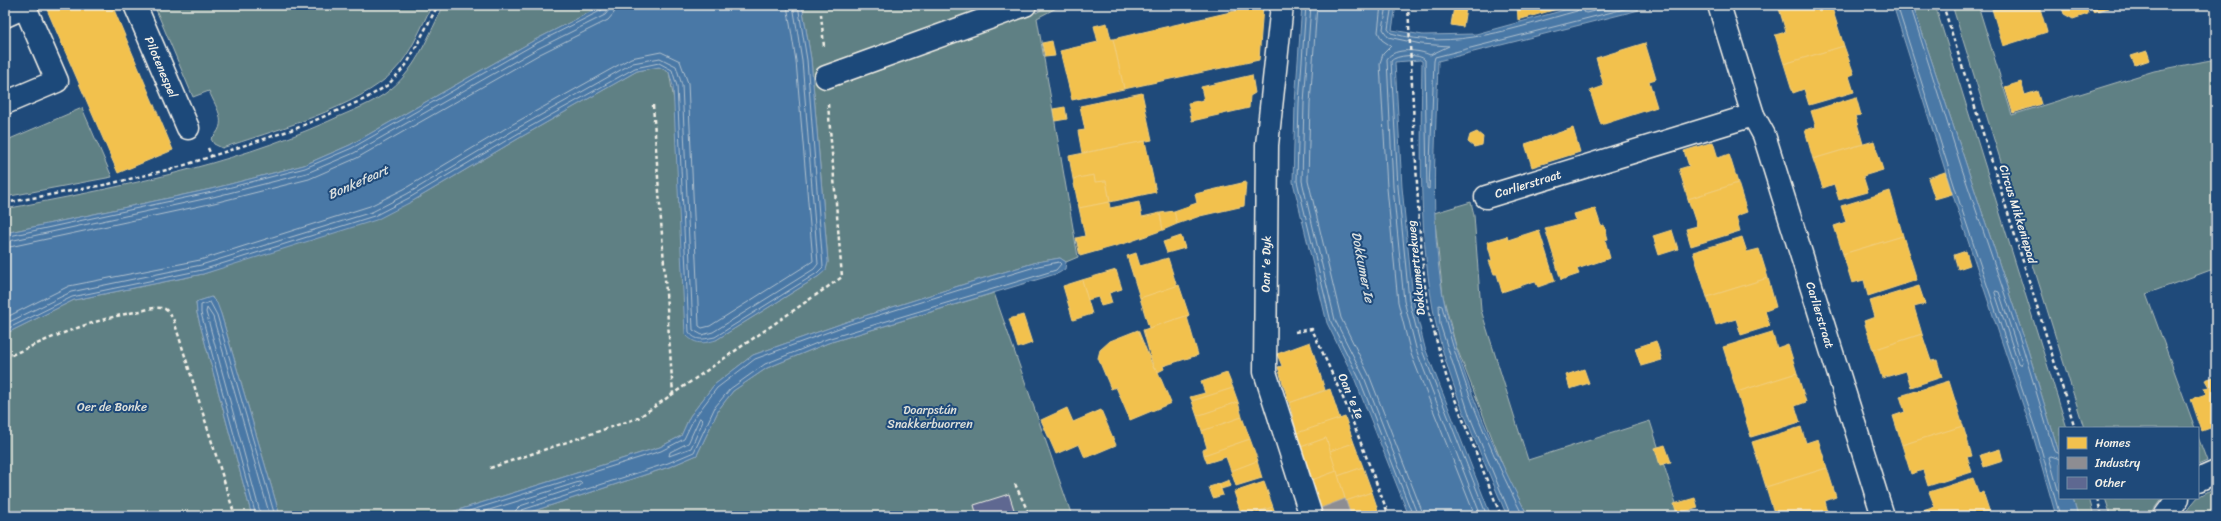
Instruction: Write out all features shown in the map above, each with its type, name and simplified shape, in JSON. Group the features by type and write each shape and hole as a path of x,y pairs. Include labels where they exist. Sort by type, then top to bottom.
{"street":[{"name":"Pilotenespel","path":"135,5 188,128"},
{"path":"826,78 1025,5"},
{"name":"Oan 'e Dyk","path":"1282,5 1267,145 1264,336 1265,372 1311,516"},
{"name":"Carlierstraat","path":"1719,5 1753,115 1764,135 1884,516"},
{"path":"5,16 25,7 56,81 5,103"},
{"name":"Carlierstraat","path":"1486,197 1753,115"},
{"path":"2199,480 2216,472"},
{"path":"2165,516 2177,499"}],"path":[{"path":"5,203 109,184 179,167 296,128 365,99 388,84 407,64 438,5"},
{"name":"Dokkumertrekweg","path":"1408,5 1419,223 1425,288 1430,316 1447,379 1501,516"},
{"name":"Circus Mikkeniepad","path":"1943,5 2075,427"},
{"path":"490,468 638,418 842,277 821,14"},
{"path":"653,105 673,394"},
{"path":"5,358 94,322 123,314 156,308 165,309 174,321 235,516"},
{"name":"Oan 'e Ie","path":"1264,336 1312,329 1347,407 1389,516"},
{"path":"1015,484 1030,516"},
{"path":"2097,499 2102,516"}],"green space":[{"path":"154,5 432,5 406,57 394,71 379,84 360,96 313,117 222,148 214,144 211,139 219,127 220,116 209,91 193,97"},
{"path":"444,5 604,5 533,41 350,145 304,165 211,189 5,233 5,209 129,184 210,164 290,137 369,103 391,89 408,71 422,50"},
{"name":"Oer de Bonke","path":"802,5 1035,5 1036,13 1049,5 1062,5 1037,18 1078,257 1066,262 1060,258 1037,262 849,321 753,355 714,385 690,416 681,436 660,447 439,516 280,516 221,314 212,297 196,302 197,313 252,516 5,516 5,334 74,300 203,274 411,202 637,71 659,67 669,72 716,340 819,276 826,269 828,262 811,59"},
{"path":"1913,5 1935,5 2067,427 2059,427 2059,453 2027,347"},
{"path":"1952,5 1978,5 2012,115 2154,71 2216,59 2216,268 2146,294 2195,427 2084,427"},
{"path":"82,108 112,177 5,197 5,141"},
{"path":"1471,202 1474,215 1481,310 1528,460 1650,421 1680,516 1528,516 1507,476 1456,346 1443,296 1434,213"},
{"name":"Doarpstún Snakkerbuorren","path":"994,293 1072,516 518,516 669,467 697,455 719,409 733,391 767,368 828,343"},
{"path":"2199,440 2207,461 2199,465"},
{"path":"2216,487 2216,516 2182,516 2196,499 2199,499 2199,496"},
{"path":"2073,499 2089,499 2094,516 2078,516"},
{"path":"2105,499 2161,499 2149,516 2111,516"}],"water":[{"name":"Bonkefeart","path":"604,5 802,5 811,59 828,262 826,270 819,276 716,340 699,343 692,340 685,334 673,86 669,72 659,67 637,71 411,202 376,220 203,274 74,300 5,334 5,233 211,189 304,165 350,145 533,41"},
{"name":"Dokkumer Ie","path":"1302,5 1396,5 1392,30 1423,35 1476,34 1583,5 1631,5 1639,10 1438,61 1434,179 1436,238 1443,296 1457,352 1478,409 1502,464 1528,516 1508,516 1504,509 1457,395 1436,324 1430,292 1423,226 1421,160 1422,61 1420,60 1395,62 1402,187 1413,299 1425,348 1491,516 1409,516 1355,380 1327,323 1293,182 1295,103"},
{"path":"1893,5 1913,5 2027,347 2059,453 2059,499 2073,499 2078,516 2056,516 2032,432 1958,211"},
{"path":"1060,258 1066,262 1065,269 1059,273 828,343 767,368 733,391 719,409 697,455 669,467 518,516 439,516 660,447 681,436 690,416 714,385 753,355 849,321 971,282 1037,262"},
{"path":"211,297 217,303 221,314 280,516 252,516 197,313 196,302"}],"building: Homes":[{"path":"45,5 112,5 173,150 118,173"},
{"path":"1261,5 1263,6 1259,60 1124,89 1113,39"},
{"path":"1439,5 1489,5 1466,8 1463,27 1451,25 1454,7"},
{"path":"1517,5 1571,5 1518,20"},
{"path":"1778,5 1831,5 1844,46 1784,64 1775,35 1786,32"},
{"path":"2005,5 2039,5 2047,32 2003,46 1992,9"},
{"path":"2061,5 2086,5 2088,14 2073,19 2064,14"},
{"path":"2091,5 2110,5 2109,8 2093,12"},
{"path":"1107,23 1111,39 1113,39 1124,89 1072,100 1060,51 1098,42 1094,26"},
{"path":"1052,41 1055,56 1045,57 1042,43"},
{"path":"1645,43 1656,79 1649,81 1657,107 1601,125 1590,91 1604,86 1596,58"},
{"path":"1844,46 1854,74 1849,76 1854,92 1809,105 1804,89 1793,93 1784,64"},
{"path":"2147,51 2150,60 2135,65 2131,56"},
{"path":"1252,75 1255,93 1250,96 1249,108 1192,121 1188,103 1204,100 1201,87"},
{"path":"2021,82 2025,95 2037,91 2041,104 2013,113 2005,87"},
{"path":"1142,93 1152,140 1082,153 1078,131 1085,130 1080,106"},
{"path":"1856,97 1861,115 1855,116 1863,144 1813,159 1805,130 1816,127 1811,111"},
{"path":"1065,107 1067,119 1055,121 1053,109"},
{"path":"1573,128 1580,152 1532,167 1525,144"},
{"path":"1477,132 1483,137 1482,145 1474,147 1468,142 1470,135"},
{"path":"1145,141 1156,192 1110,202 1106,181 1095,182 1094,175 1073,179 1069,156"},
{"path":"1874,141 1883,170 1863,176 1868,192 1839,200 1834,184 1823,188 1813,159"},
{"path":"1713,142 1718,158 1729,154 1738,183 1688,199 1679,169 1689,166 1684,151"},
{"path":"1945,172 1952,194 1935,199 1928,178"},
{"path":"1094,175 1095,182 1106,181 1110,202 1079,208 1073,179"},
{"path":"1246,182 1244,206 1200,216 1177,224 1174,211 1197,203 1195,194"},
{"path":"1738,183 1747,212 1736,216 1740,231 1691,246 1686,229 1697,226 1688,199"},
{"path":"1890,191 1903,236 1843,254 1834,226 1846,222 1841,206"},
{"path":"1109,202 1110,208 1139,202 1142,217 1160,213 1163,230 1126,243 1080,256 1076,238 1085,236 1079,208"},
{"path":"1595,208 1601,226 1604,225 1608,239 1605,240 1610,258 1577,269 1579,274 1561,280 1545,228 1576,220 1574,214"},
{"path":"1174,211 1177,224 1163,230 1160,213"},
{"path":"1539,230 1555,281 1538,287 1535,281 1502,292 1497,274 1494,274 1489,261 1492,260 1487,242 1507,236 1508,240"},
{"path":"1672,230 1678,249 1659,255 1653,236"},
{"path":"1181,236 1185,248 1167,253 1163,242"},
{"path":"1903,236 1917,280 1868,296 1864,280 1852,283 1843,254"},
{"path":"1742,237 1747,252 1759,249 1768,278 1707,297 1693,252"},
{"path":"1966,251 1970,265 1958,269 1954,255"},
{"path":"1136,253 1140,266 1168,258 1177,287 1140,298 1127,256"},
{"path":"1116,270 1122,289 1109,293 1112,303 1101,306 1098,297 1087,300 1082,280"},
{"path":"1768,278 1776,307 1765,311 1770,326 1741,335 1736,319 1716,325 1707,297"},
{"path":"1082,280 1092,314 1073,320 1063,286"},
{"path":"1179,285 1189,315 1149,328 1140,298"},
{"path":"1919,286 1925,304 1914,307 1922,334 1873,350 1864,321 1875,317 1870,301"},
{"path":"1023,315 1032,343 1018,348 1009,319"},
{"path":"1189,315 1187,317 1198,355 1163,366 1164,369 1158,372 1156,368 1154,369 1143,330"},
{"path":"1138,330 1154,369 1156,368 1171,403 1130,420 1116,387 1111,389 1098,358 1100,350 1110,341"},
{"path":"1772,332 1777,348 1788,344 1797,373 1737,392 1723,347"},
{"path":"1922,334 1931,361 1937,360 1942,377 1911,387 1906,371 1882,378 1873,350"},
{"path":"1656,341 1662,360 1641,366 1635,348"},
{"path":"1310,342 1325,390 1289,403 1278,367 1282,366 1277,354"},
{"path":"1584,369 1589,383 1570,389 1566,375"},
{"path":"1227,373 1233,388 1192,401 1190,397 1205,393 1201,382"},
{"path":"1797,373 1806,402 1795,406 1800,422 1751,437 1737,392"},
{"path":"2216,376 2216,426 2202,431 2191,399 2206,394 2204,388 2209,387 2205,380"},
{"path":"1949,381 1963,426 1902,445 1893,416 1905,412 1900,396"},
{"path":"1233,388 1238,402 1197,416 1192,401"},
{"path":"1330,389 1340,419 1297,433 1289,403"},
{"path":"1238,402 1242,417 1202,431 1197,416"},
{"path":"1067,408 1073,422 1101,410 1116,445 1085,458 1079,444 1056,454 1041,420"},
{"path":"1242,417 1250,439 1204,455 1203,450 1207,448 1202,431"},
{"path":"1345,417 1354,443 1330,451 1326,438 1301,447 1297,433"},
{"path":"1963,426 1972,456 1967,457 1972,472 1928,486 1923,470 1911,474 1902,445"},
{"path":"1801,427 1806,443 1818,439 1827,468 1766,487 1752,442"},
{"path":"1326,438 1337,471 1312,480 1301,447"},
{"path":"1250,439 1258,461 1231,471 1226,457 1207,463 1204,455"},
{"path":"1354,443 1363,467 1338,476 1330,451"},
{"path":"1665,445 1671,462 1660,465 1655,448"},
{"path":"2000,449 2003,461 1984,467 1980,455"},
{"path":"1257,461 1262,478 1236,486 1231,471"},
{"path":"1363,467 1372,492 1346,501 1338,476"},
{"path":"1827,468 1836,497 1825,501 1829,516 1775,516 1766,487"},
{"path":"1337,471 1345,499 1321,508 1312,480"},
{"path":"1973,478 1979,494 1983,492 1991,516 1924,516 1923,511 1935,507 1929,492"},
{"path":"1229,480 1231,486 1221,489 1219,484"},
{"path":"1264,482 1273,507 1242,516 1234,492"},
{"path":"1219,484 1223,495 1213,498 1209,487"},
{"path":"1372,492 1380,516 1351,516 1346,501"},
{"path":"1695,498 1698,508 1677,514 1674,504"},
{"path":"1273,507 1276,516 1247,516"}],"building: Industry":[{"path":"1345,499 1351,516 1324,516 1321,508"}],"building: Other":[{"path":"1009,494 1016,516 977,516 974,505"}]}
